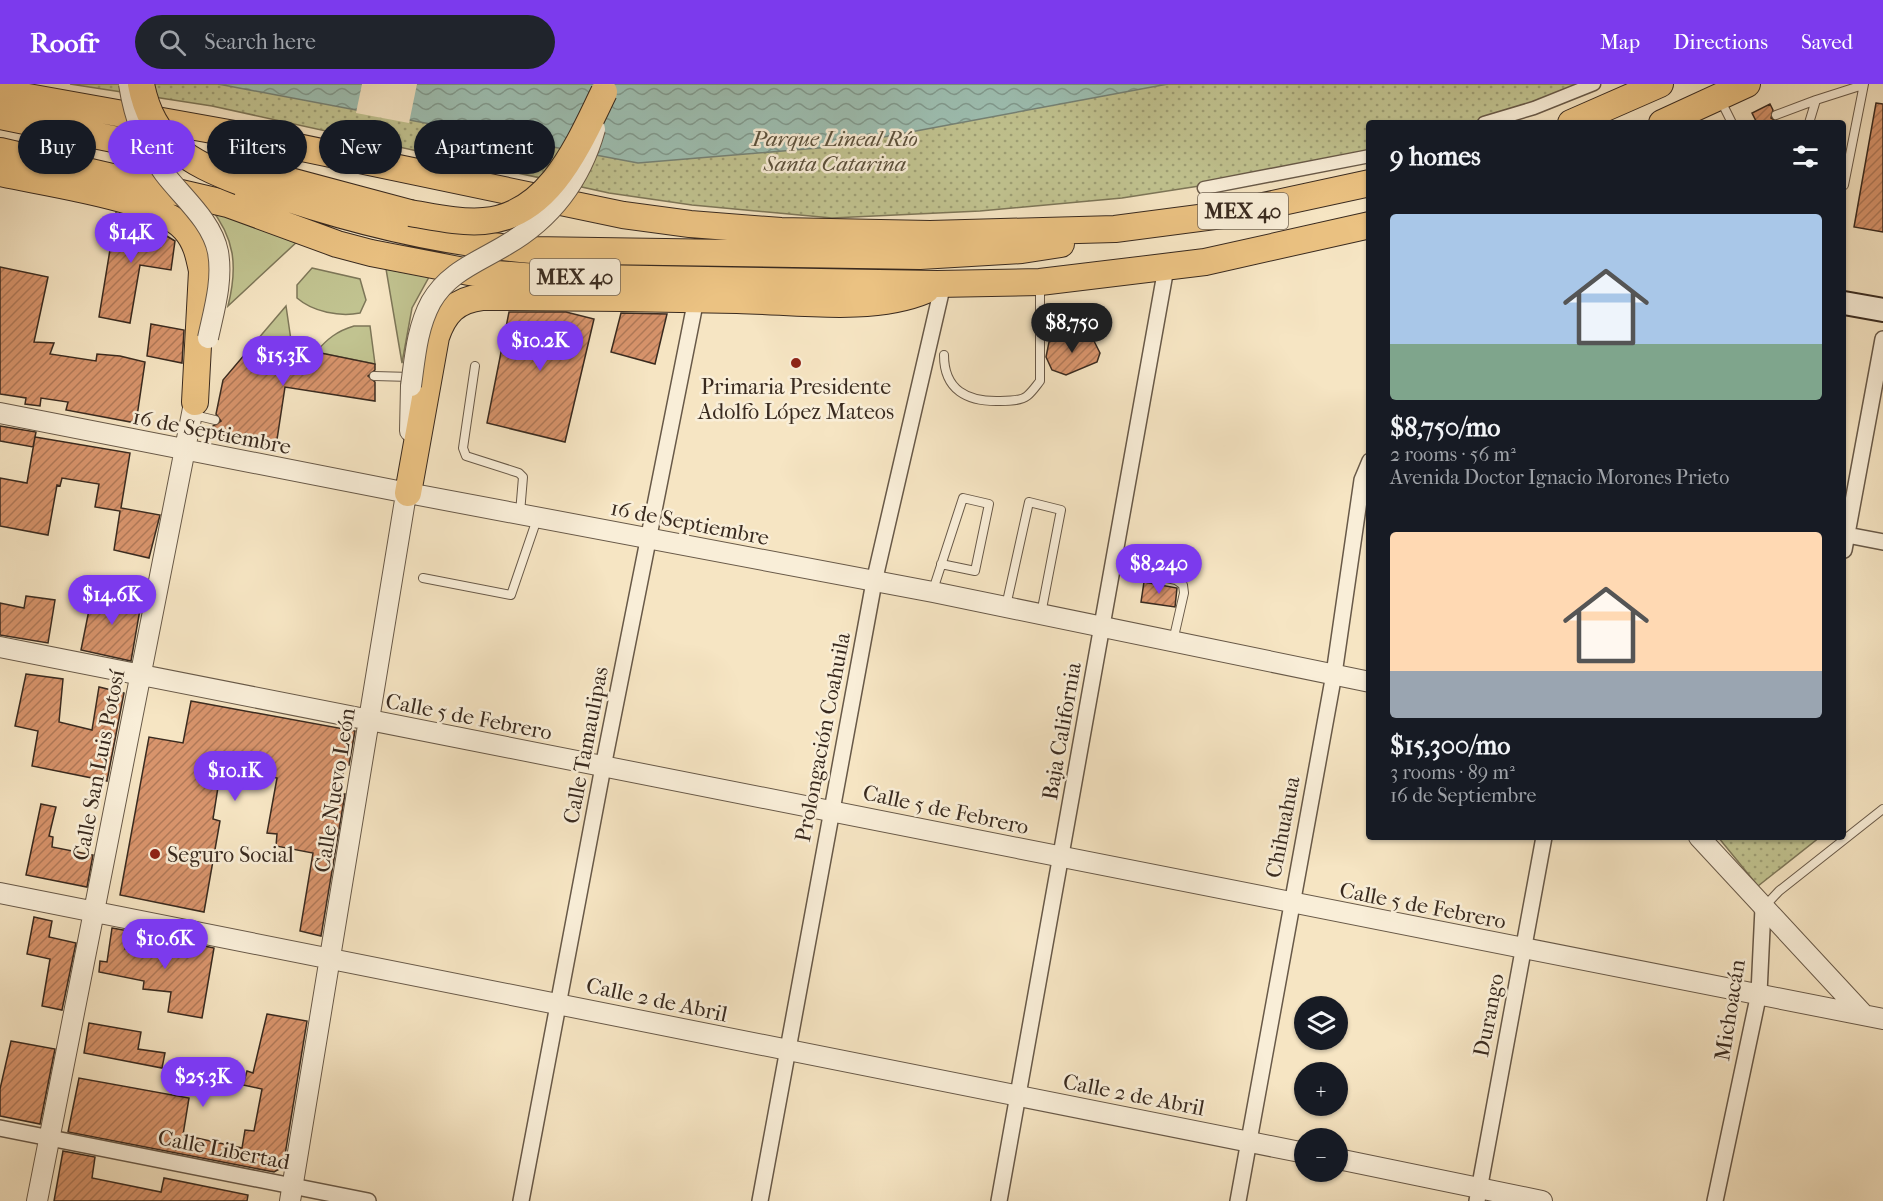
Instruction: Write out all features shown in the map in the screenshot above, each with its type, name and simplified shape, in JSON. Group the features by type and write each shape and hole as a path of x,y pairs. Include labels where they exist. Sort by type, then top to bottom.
{"highway":[{"path":"141,84 155,124 175,148 200,167 322,210 393,230 478,246 532,250 920,256 1022,250 1067,243 1115,229"},
{"path":"1578,120 1660,84"},
{"path":"1669,120 1747,84"},
{"path":"0,116 103,135 208,159 410,213 483,222 501,219 535,201 561,171 605,88"},
{"name":"MEX 40","path":"0,92 250,137 521,196 690,224 781,231 930,234 1115,229 1222,215 1366,184"},
{"name":"MEX 40","path":"0,151 228,204 337,244 422,265 469,272 536,277 940,284 1040,282 1166,268 1280,246 1366,226"},
{"path":"0,173 147,208 174,219 186,229 198,250 202,271 193,409"},
{"path":"408,493 436,337 446,315 461,301 482,297 888,301 909,297 940,284"}],"main road":[{"path":"1846,303 1883,310"}],"street":[{"name":"Calle San Luis Potosí","path":"37,1201 219,281 219,265 214,239 149,149 139,128 129,84"},
{"path":"1494,120 1534,108 1594,84"},
{"name":"Calle Nuevo León","path":"291,1193 408,493 412,381 422,322 432,301 444,284 459,270 523,234 556,205 581,168 591,145 605,88"},
{"path":"1204,188 1366,157"},
{"name":"Baja California","path":"999,1201 1166,268"},
{"name":"Prolongación Coahuila","path":"760,1201 874,582 940,284"},
{"name":"Calle Tamaulipas","path":"521,1201 603,767 696,299"},
{"path":"1846,540 1883,339"},
{"name":"16 de Septiembre","path":"0,413 185,451 933,592 1366,681"},
{"name":"Chihuahua","path":"1238,1201 1334,674 1362,480 1366,470"},
{"path":"1847,535 1883,542"},
{"name":"Calle 5 de Febrero","path":"0,647 831,810 1523,950 1759,993 1874,1017"},
{"name":"Durango","path":"1478,1194 1543,840"},
{"path":"1702,840 1763,908 1874,1017"},
{"name":"Calle 2 de Abril","path":"0,893 331,957 786,1051 1294,1150"},
{"name":"Michoacán","path":"1715,1201 1759,993 1763,908"},
{"name":"Calle Libertad","path":"0,1128 291,1193 368,1201"},
{"path":"1348,1162 1478,1194 1542,1201"}],"lane":[{"path":"1776,115 1863,85 1846,174"},
{"path":"1719,97 1730,120"},
{"path":"1810,120 1816,100"},
{"path":"944,354 946,375 952,385 971,399 1010,401 1026,397 1040,381 1040,282"},
{"path":"423,578 511,595 529,516 523,477 519,473 466,456 463,448 475,366"},
{"path":"374,375 412,381"},
{"path":"193,409 214,420"},
{"path":"933,592 941,564 963,498 989,504 975,571 941,564"},
{"path":"1006,608 1029,502 1061,510 1041,615"},
{"path":"1113,566 1176,580 1183,585 1183,598 1173,642"},
{"path":"1846,838 1883,809"},
{"path":"1763,908 1779,891 1844,840"}],"green space":[{"name":"Parque Lineal Río Santa Catarina","path":"70,84 1581,84 1528,106 1484,120 1366,120 1366,155 1251,178 1122,198 980,211 832,218 692,205 609,193 522,174 555,174 555,120 414,120 414,150 402,148 402,120 319,120 319,129 307,127 307,120 276,120 212,106"},
{"path":"209,206 300,239 228,306 233,278 232,253 224,230"},
{"path":"312,268 360,279 366,300 360,313 327,312 311,307 297,298 297,285"},
{"path":"386,269 429,277 412,308 402,363"},
{"path":"286,306 292,347 257,340"},
{"path":"354,326 370,326 375,364 316,352 333,336"},
{"path":"1720,840 1816,840 1758,886"}],"water":[{"path":"218,84 1168,84 830,147 638,163 555,147 555,120 414,121"}],"pier":[{"path":"362,84 417,84 409,123 356,113"}],"building":[{"path":"1876,103 1883,104 1883,232 1854,227"},
{"path":"1770,104 1773,110 1771,118 1775,120 1756,120 1752,113"},
{"path":"116,213 145,223 175,241 171,270 140,265 130,323 99,317"},
{"path":"0,267 48,277 34,342 54,343 50,354 96,361 97,354 120,356 145,362 136,423 66,410 68,402 41,398 40,406 25,404 26,398 0,394"},
{"path":"509,312 566,312 594,319 565,442 487,423"},
{"path":"621,313 667,314 655,364 611,352"},
{"path":"151,324 184,330 182,363 147,356"},
{"path":"1067,335 1069,340 1078,336 1094,341 1100,353 1097,362 1066,375 1052,370 1046,357 1049,342"},
{"path":"257,340 375,364 375,370 368,376 375,382 375,401 285,387 276,446 212,433 213,426 221,421 216,414 223,380"},
{"path":"0,426 36,432 33,447 0,441"},
{"path":"35,437 130,453 121,508 160,515 149,558 114,550 120,511 95,507 99,484 62,478 60,486 57,485 48,535 0,526 0,478 27,483"},
{"path":"1144,582 1177,588 1175,607 1141,602"},
{"path":"118,592 142,598 131,661 81,650 92,595 116,600"},
{"path":"26,596 55,600 48,643 0,635 0,603 24,608"},
{"path":"26,674 63,679 59,722 92,730 99,687 124,693 107,781 32,766 38,731 15,726"},
{"path":"191,701 355,731 349,765 344,764 340,794 345,794 321,936 300,931 313,853 276,846 277,834 267,833 277,778 248,772 246,786 219,781 213,819 220,821 204,912 120,895 149,737 183,743"},
{"path":"41,804 56,807 49,836 53,837 52,847 93,855 87,887 26,875"},
{"path":"34,917 52,921 49,937 76,943 62,1010 42,1006 50,959 27,954"},
{"path":"112,928 129,931 125,949 159,954 162,937 214,948 202,1018 168,1012 171,992 143,989 144,981 99,972 100,961 107,962"},
{"path":"267,1014 307,1021 283,1167 274,1172 68,1132 79,1078 189,1098 183,1135 242,1148 245,1130 254,1131 262,1089 243,1085 247,1071 253,1073"},
{"path":"89,1023 141,1032 138,1049 165,1053 162,1068 84,1053"},
{"path":"11,1041 55,1049 40,1124 0,1116 0,1089"},
{"path":"63,1151 95,1157 92,1178 161,1192 164,1178 248,1195 247,1201 54,1201"}],"place":[{"name":"Primaria Presidente Adolfo López Mateos","path":"796,363"},
{"name":"Seguro Social","path":"155,854"}]}
